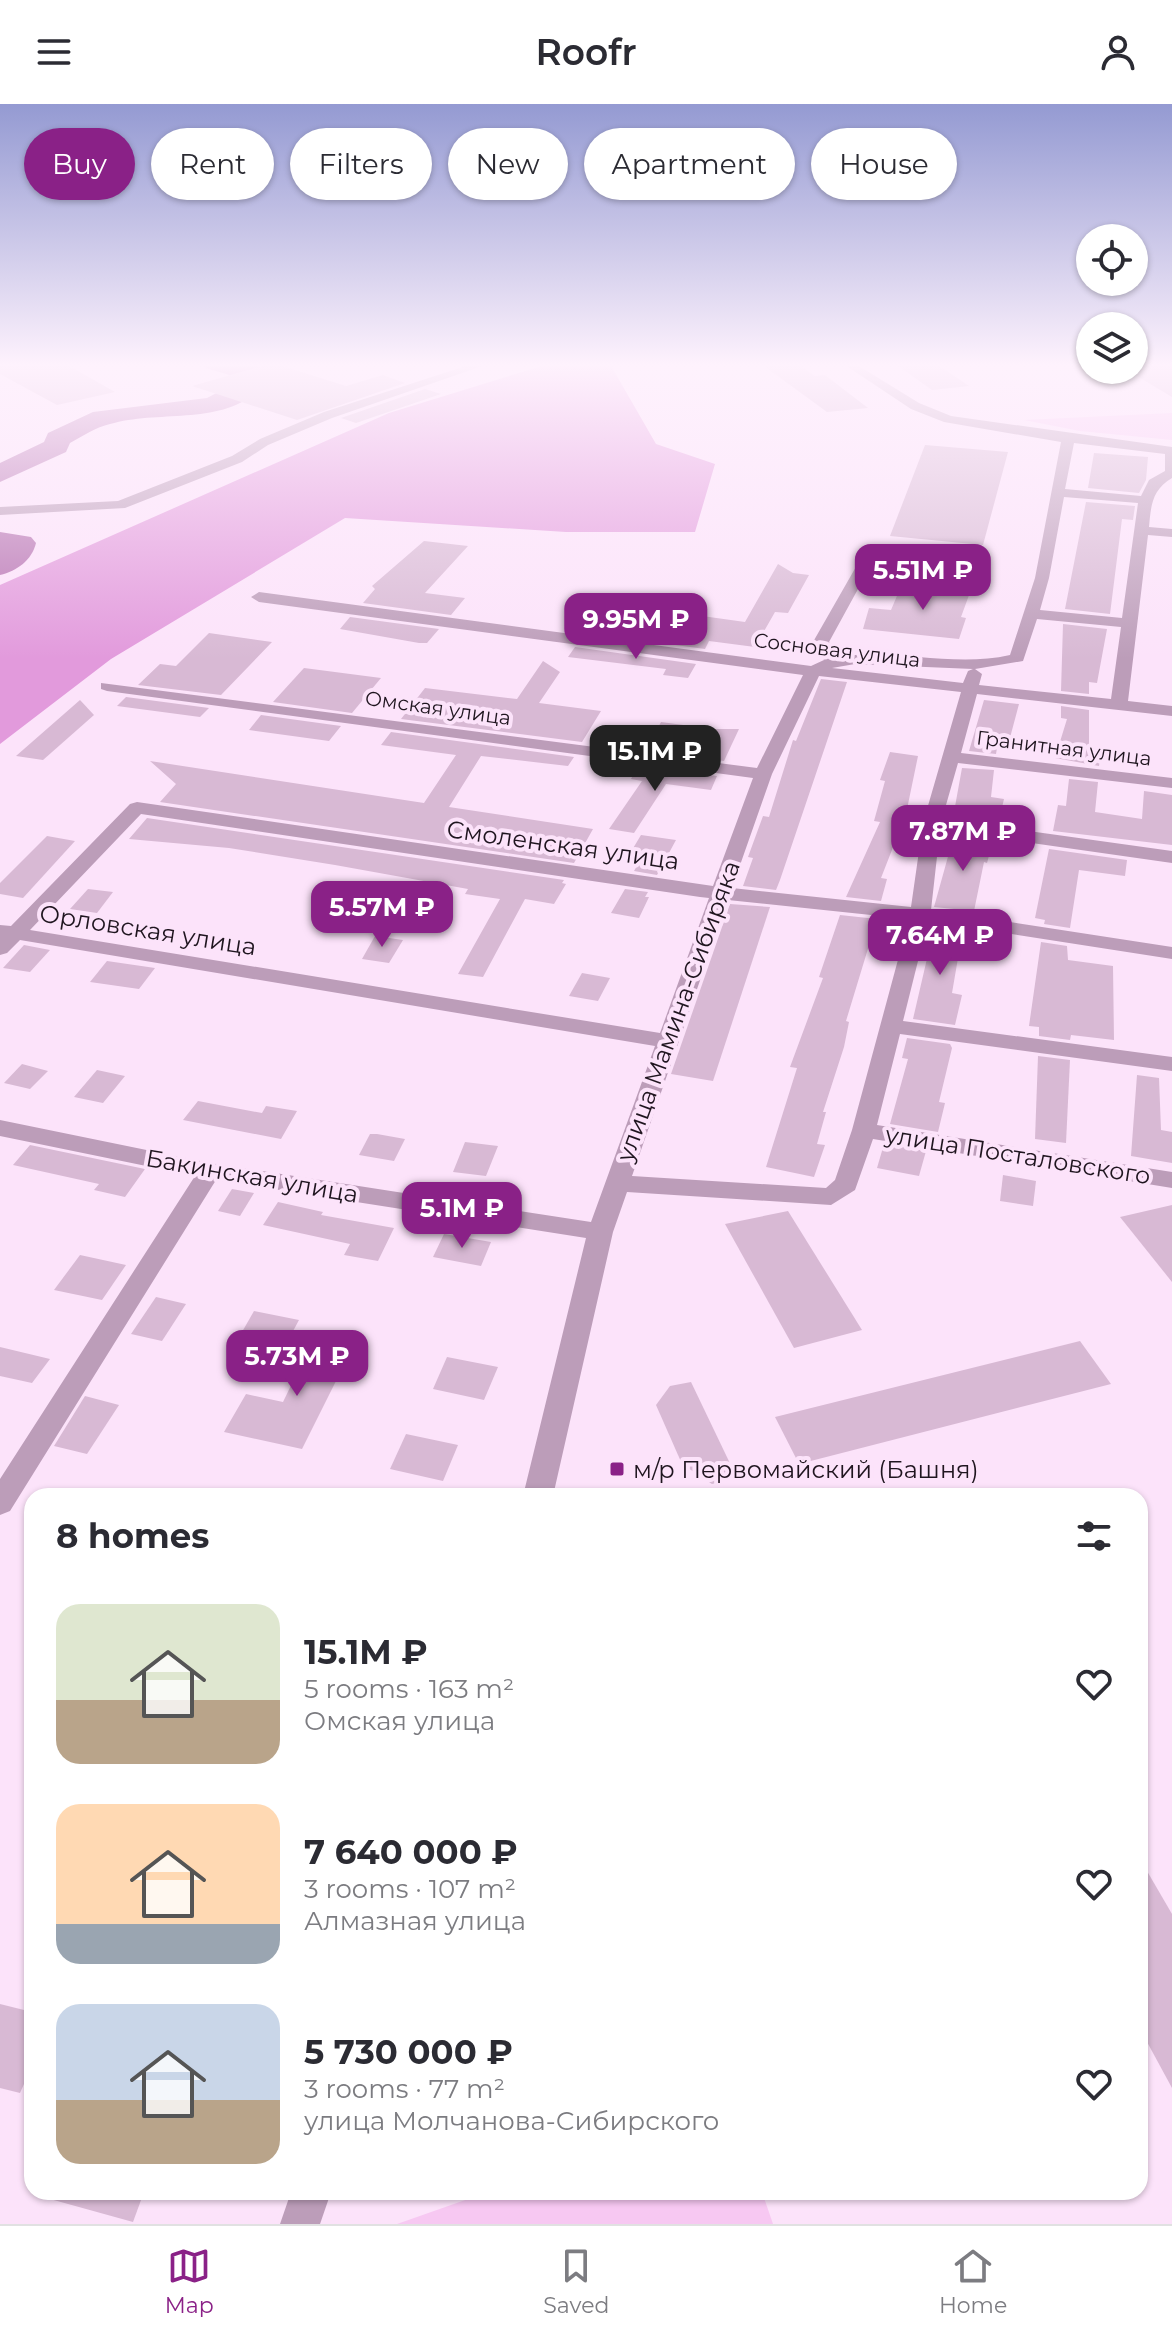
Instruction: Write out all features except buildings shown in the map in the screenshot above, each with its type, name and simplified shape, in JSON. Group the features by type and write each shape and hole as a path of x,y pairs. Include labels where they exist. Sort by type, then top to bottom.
{"street":[{"path":"0,511 120,505 230,462"},
{"path":"972,678 1017,658 1042,578 1064,462"},
{"path":"1119,705 1145,500 1171,473 1172,462"},
{"path":"1058,492 1145,500"},
{"path":"1141,530 1172,533"},
{"name":"улица Мамина-Сибиряка","path":"540,1488 600,1232 666,1041 763,774 822,666 821,642 868,558"},
{"name":"Сосновая улица","path":"259,597 822,666 972,678"},
{"path":"1031,614 1129,623"},
{"path":"972,678 1119,705 1172,711"},
{"path":"616,1183 831,1197 846,1184 864,1130 920,914 932,823 972,678"},
{"name":"Омская улица","path":"107,686 763,774"},
{"name":"Гранитная улица","path":"951,757 1172,783"},
{"name":"Смоленская улица","path":"5,938 137,808 720,894 920,914 1172,953"},
{"path":"932,823 1172,857"},
{"name":"Орловская улица","path":"5,938 666,1041"},
{"path":"891,1026 1172,1064"},
{"name":"Бакинская улица","path":"0,1128 210,1171 600,1232"},
{"name":"улица Посталовского","path":"864,1130 1172,1180"},
{"path":"0,1503 210,1171"},
{"path":"300,2224 308,2200"}],"shaded area":[{"path":"278,462 715,464 695,532 566,532 345,518 111,659 0,744 0,585"},
{"path":"465,2200 765,2200 773,2224 397,2224"}],"waterway":[{"path":"0,474 25,462"},
{"path":"0,541 21,543 19,552 0,566"}],"place":[{"name":"м/р Первомайский (Башня)","path":"617,1469"}]}
